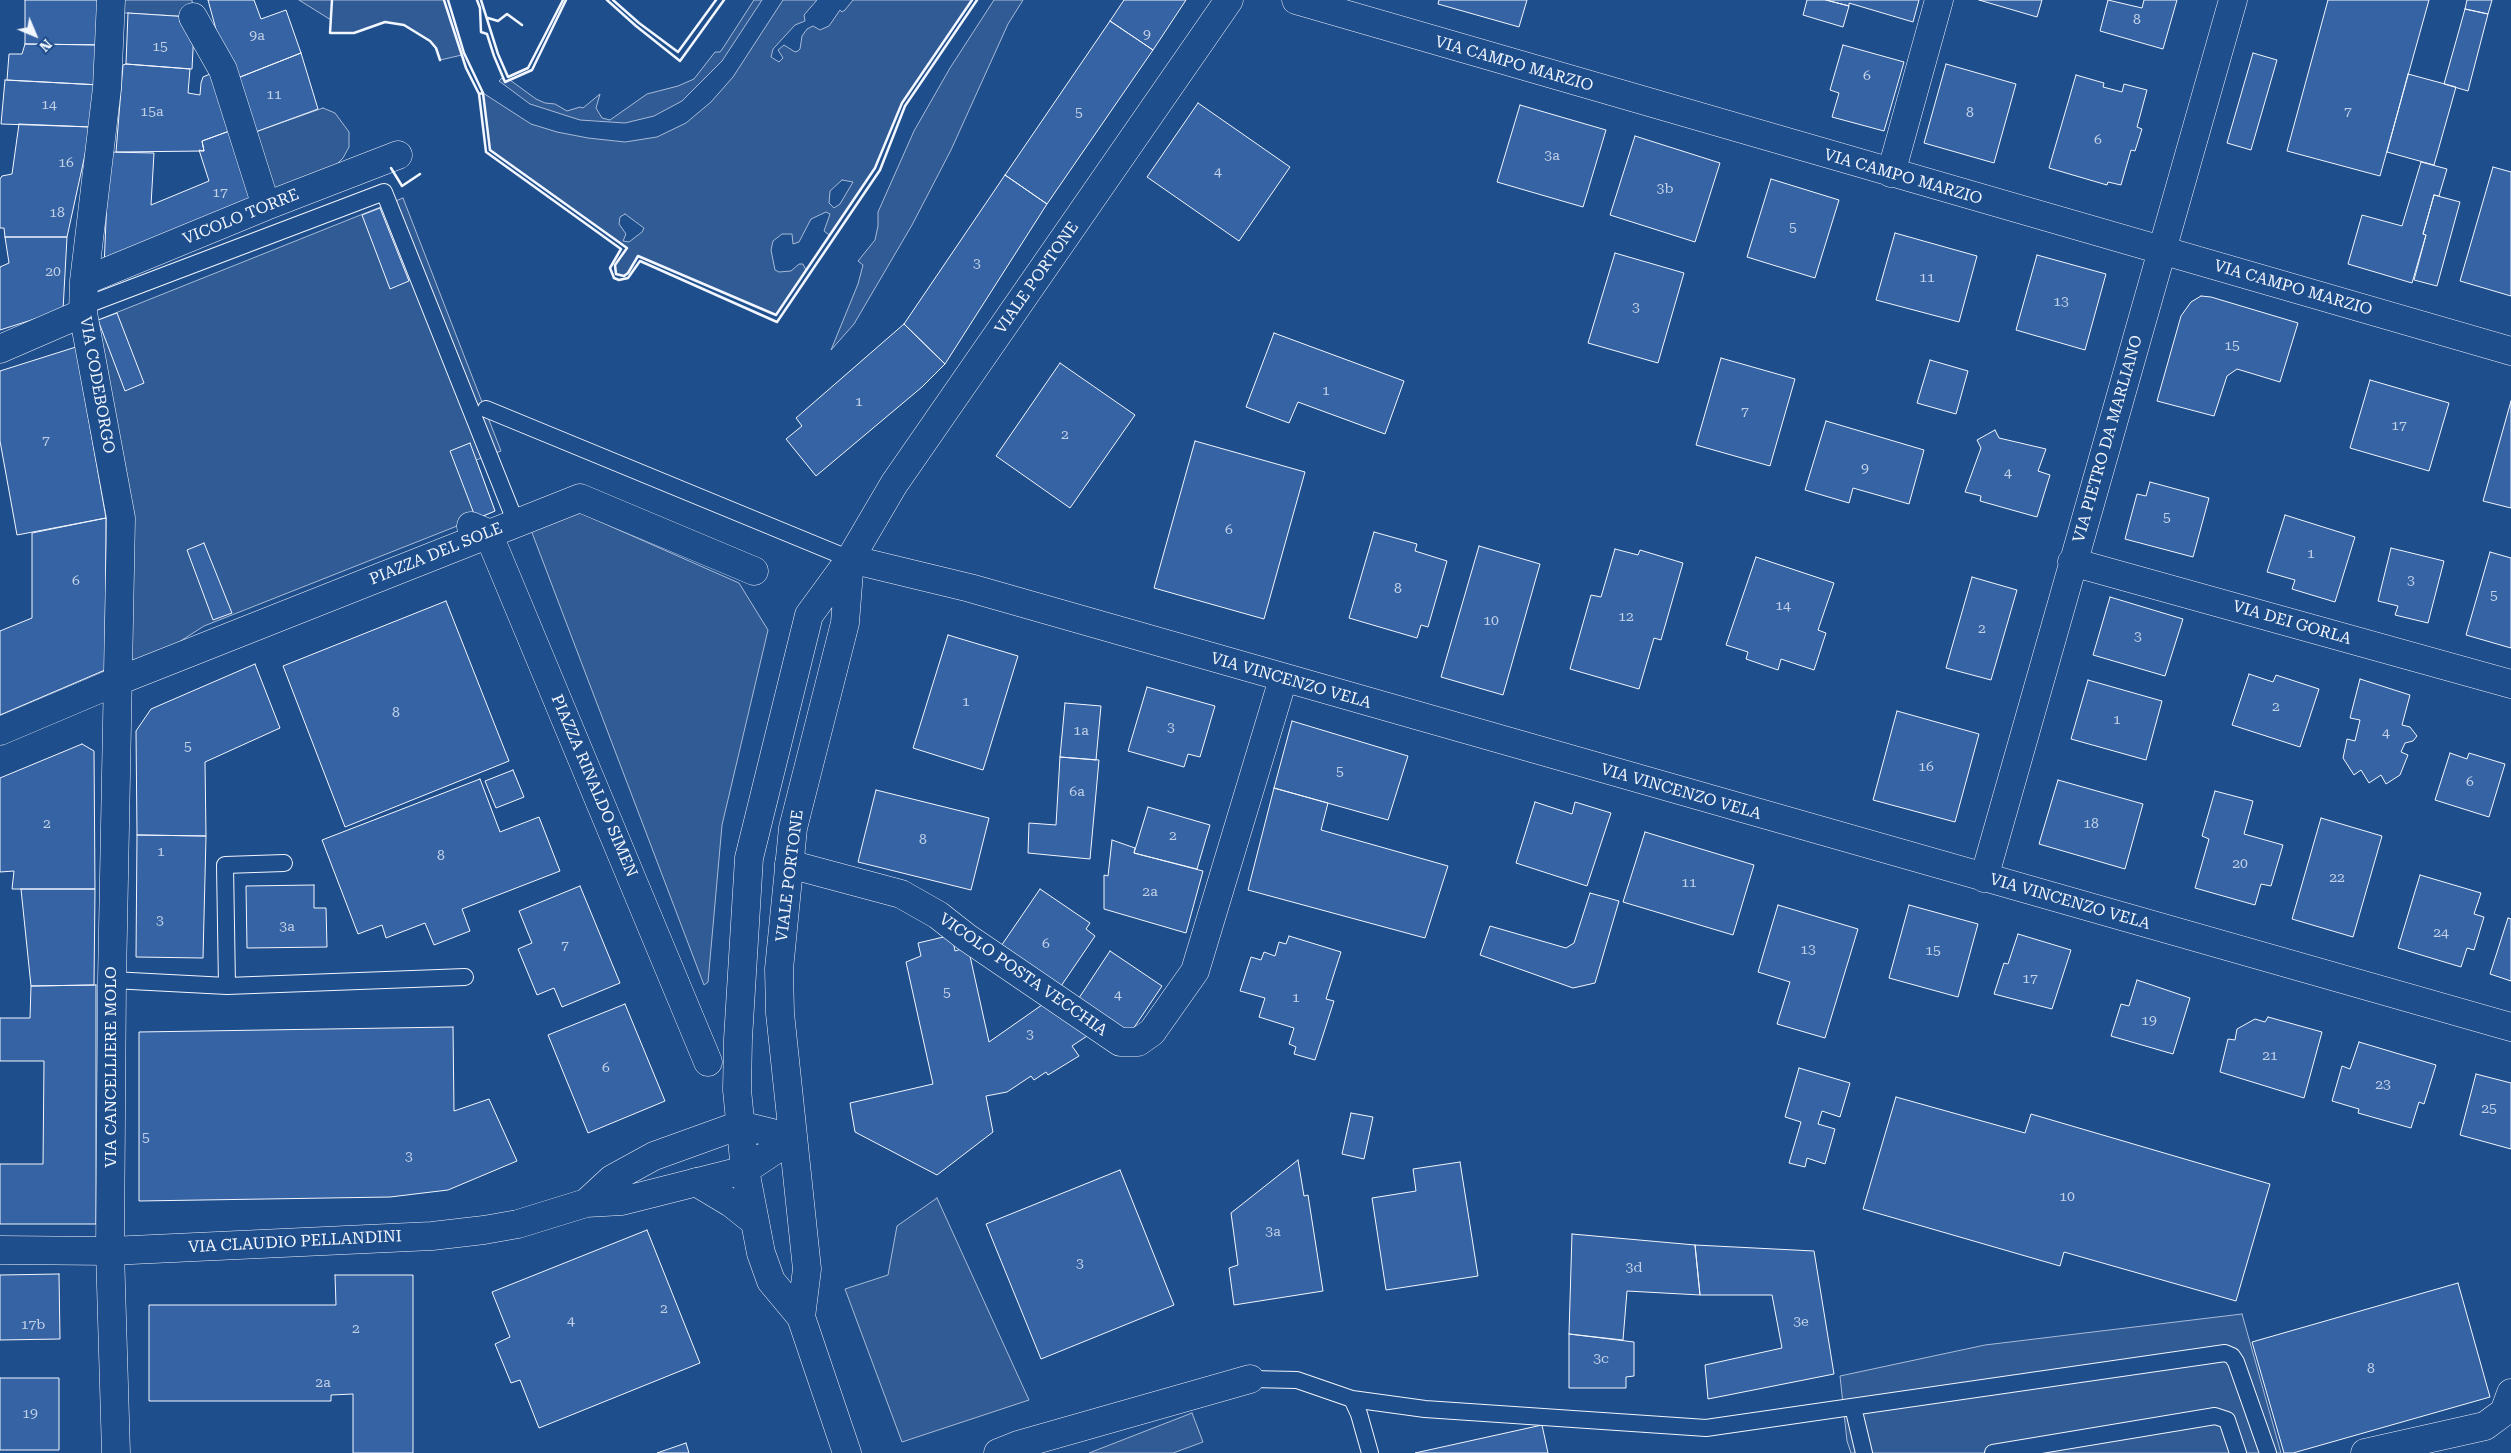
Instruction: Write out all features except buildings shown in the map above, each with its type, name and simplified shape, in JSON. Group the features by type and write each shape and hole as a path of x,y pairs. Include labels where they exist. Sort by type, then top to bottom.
{"street":[{"name":"VIA CODEBORGO","path":"111,0 107,88 84,300 121,518 118,681"},
{"name":"VIALE PORTONE","path":"801,1317 771,1281 761,1253 745,1170 740,1124 737,1061 749,858 809,615 850,559 894,484 1229,0"},
{"name":"VIA CAMPO MARZIO","path":"1296,0 1891,174 2163,250 2511,351"},
{"path":"1891,174 1939,0"},
{"name":"VIA PIETRO DA MARLIANO","path":"1984,878 2072,562 2163,250 2233,0"},
{"path":"193,17 224,70 266,206"},
{"name":"VICOLO TORRE","path":"0,349 84,300 266,206 398,155"},
{"name":"PIAZZA DEL SOLE","path":"0,731 477,528 516,523 580,498 754,571"},
{"name":"PIAZZA RINALDO SIMEN","path":"477,528 708,1062"},
{"name":"VIALE PORTONE","path":"801,1317 807,1269 780,1013 779,969 793,828 845,623 850,559"},
{"name":"VIA VINCENZO VELA","path":"850,559 924,576 2511,1026"},
{"name":"VIA DEI GORLA","path":"2072,562 2511,684"},
{"name":"VICOLO POSTA VECCHIA","path":"789,864 901,894 938,915 982,948 1120,1042 1138,1042 1152,1032 1195,971 1283,679"},
{"name":"VIA CANCELLIERE MOLO","path":"116,1453 110,1251 112,980 118,681"},
{"path":"740,1124 793,1138"},
{"name":"VIA CLAUDIO PELLANDINI","path":"586,1202 612,1179 654,1156 740,1124"},
{"name":"VIA CLAUDIO PELLANDINI","path":"0,1250 110,1251 432,1236 484,1230 518,1224 586,1202 622,1201 745,1170 793,1138"},
{"path":"696,1182 731,1203 755,1222"},
{"path":"801,1317 847,1453"},
{"path":"998,1453 1018,1445 1250,1379"},
{"path":"2365,1453 2485,1426 2504,1412 2511,1393"}],"lane":[{"path":"84,300 384,192 516,523"},
{"path":"486,410 850,559"},
{"path":"227,986 225,865 284,863"},
{"path":"112,980 227,986 465,977"},
{"path":"1250,1379 1297,1380 1352,1399 1425,1409 1706,1428 2225,1353 2232,1356 2236,1362 2268,1453"},
{"path":"1352,1399 1359,1414 1370,1453"},
{"path":"1853,1407 1864,1453"},
{"path":"1993,1453 2215,1416 2227,1420 2238,1453"}],"shaded area":[{"path":"111,0 192,0 193,17 110,12"},
{"path":"299,0 444,0 462,55 440,60 436,48 430,41 404,25 385,22 354,33 330,33 331,20"},
{"path":"754,0 762,0 722,61 682,101 654,116 625,123 580,120 530,104 499,81 502,78 505,82 510,80 536,99 545,103 555,104 567,111 580,107 583,108 600,94 596,108 602,118 610,120 647,94 678,86 694,79 715,52 720,52"},
{"path":"783,0 817,0 804,15 805,21 795,25 773,49 771,57 779,62 783,58 778,50 784,45 795,52 798,51 802,36 807,29 813,26 820,30 829,26 840,10 842,12 845,10 853,0 972,0 902,103 875,168 829,235 824,231 830,214 826,212 811,219 799,242 793,244 792,234 782,234 773,241 771,250 775,270 779,272 791,271 799,264 803,264 806,270 776,315 638,256 628,273 624,276 618,275 615,265 627,248 490,150 483,93 531,124 557,132 588,138 625,142 657,137 686,123 711,102 733,77","holes":["842,180 853,182 840,204 834,208 829,203 830,191","625,214 644,228 642,232 629,242 623,241 626,234 619,224 620,217"]},
{"path":"994,0 1023,0 1008,24 951,150 912,225 854,324 831,350 858,284 863,265 858,261 875,240 878,212 914,131 950,68"},
{"path":"323,108 335,113 349,132 349,147 343,158 335,166 266,197 247,135"},
{"path":"403,198 501,451 476,460 495,511 204,626 118,681 98,320"},
{"path":"578,512 739,583 768,630 722,825 708,982 704,985 531,530"},
{"path":"937,1198 1029,1400 902,1442 845,1289 888,1275 897,1226"},
{"path":"2242,1314 2281,1453 1851,1453 1847,1441 1840,1376 1985,1345"},
{"path":"1192,1413 1203,1442 1173,1453 1089,1453"}],"wall":[{"path":"332,0 330,33 354,33 385,22 404,25 430,41 436,48 440,60"},
{"path":"444,0 466,68 479,94 486,152 621,249 610,268 614,278 619,280 628,278 640,261 777,322 880,170 905,106 977,0"},
{"path":"448,0 464,53 483,93"},
{"path":"477,0 480,8 481,32 487,34 505,82 532,70 566,0"},
{"path":"481,0 498,54 508,77 528,68 563,0"},
{"path":"607,0 680,61 724,0"},
{"path":"613,0 639,23 678,52 716,0"},
{"path":"479,94 483,93 490,150 627,248 615,265 616,274 624,276 628,273 638,256 776,315 875,168 902,103 972,0"},
{"path":"488,18 498,21 507,14 522,25"},
{"path":"391,168 402,186 420,174"}]}
